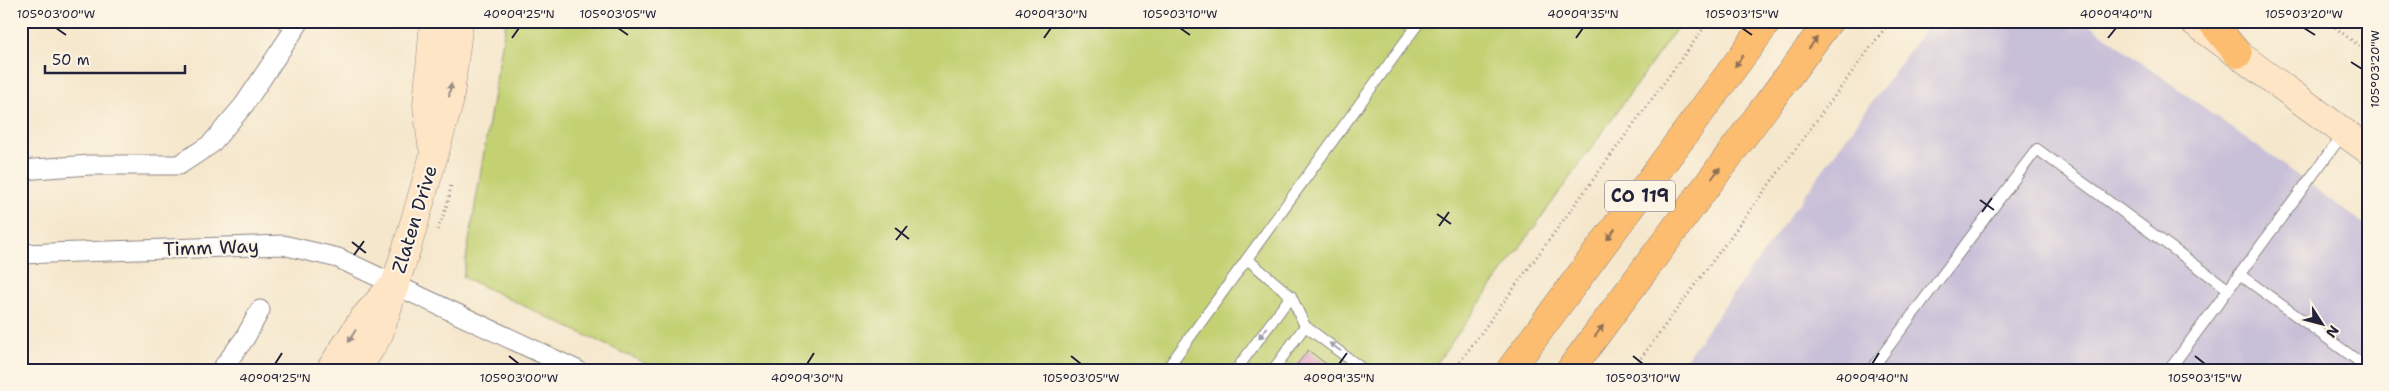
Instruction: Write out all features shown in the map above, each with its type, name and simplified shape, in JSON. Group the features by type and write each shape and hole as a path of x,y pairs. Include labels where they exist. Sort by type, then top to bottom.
{"highway":[{"name":"CO 119","path":"1510,370 1768,21"},
{"name":"CO 119","path":"1570,370 1829,21"},
{"path":"2211,21 2238,54"}],"street":[{"name":"Zlaten Drive","path":"357,370 379,334 408,244 433,154 427,105 439,21"},
{"path":"2193,21 2368,150"},
{"path":"21,170 90,165 179,165 211,144 244,105 291,24"},
{"name":"Timm Way","path":"21,254 283,245 338,258 577,370"},
{"name":"Zlaten Drive","path":"330,370 363,319 394,284"},
{"path":"221,370 245,338 260,310"}],"lane":[{"path":"1166,370 1420,21"},
{"path":"2169,370 2344,133"},
{"path":"1871,370 2037,149 2228,289"},
{"path":"1247,259 1291,296 1305,326 1364,370"},
{"path":"2239,274 2368,368"},
{"path":"1236,370 1291,296"},
{"path":"1273,370 1305,326"}],"path":[{"path":"1454,370 1709,21"},
{"path":"1632,370 1890,21"},
{"path":"2327,21 2368,53"}],"shaded area":[{"path":"1931,21 2085,21 2368,227 2368,370 1678,370"}],"green space":[{"path":"506,21 1682,21 1432,370 659,370 463,277"}],"building":[{"path":"1308,350 1334,370 1293,370"}]}
